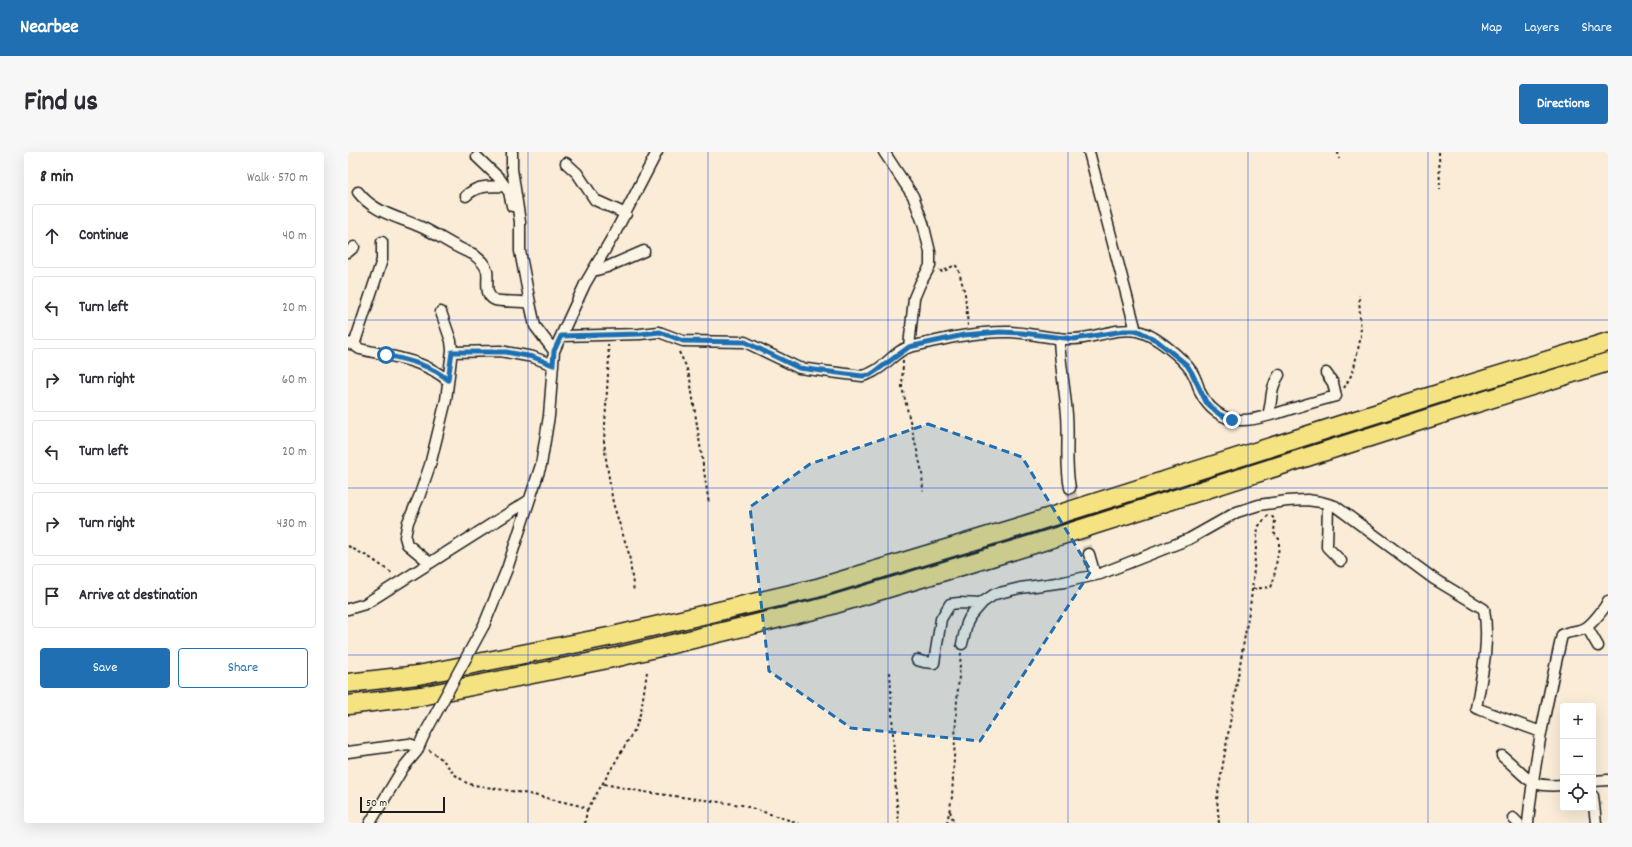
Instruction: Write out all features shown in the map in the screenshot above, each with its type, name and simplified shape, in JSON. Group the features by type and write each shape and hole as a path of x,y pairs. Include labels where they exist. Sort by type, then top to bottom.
{"highway":[{"path":"348,683 418,675 613,636 817,588 1025,525 1441,393 1608,342"},
{"path":"348,705 421,696 618,657 822,608 1031,546 1608,362"}],"street":[{"path":"512,152 512,168 520,222 520,247 530,303 535,326 554,351"},
{"path":"370,823 403,768 418,747 484,625 506,569 528,501 542,465 549,416 554,351 593,271 626,214 657,152"},
{"path":"884,152 913,196 927,237 930,252 930,266 914,298 909,347"},
{"path":"1089,152 1136,331"},
{"path":"477,157 495,174 509,192 515,237 520,247"},
{"path":"566,163 577,173 595,200 626,214"},
{"path":"466,196 478,187 489,185 505,186"},
{"path":"358,192 373,207 421,227 480,259 487,270 486,281 492,298 497,300 530,303"},
{"path":"382,242 382,260 351,344 360,349 422,365 442,375 448,380"},
{"path":"593,271 607,267 644,250"},
{"path":"430,563 407,544 405,537 408,522 419,497 430,465 446,400 452,352 451,341 440,312"},
{"path":"561,336 660,332 683,341 745,342 799,368 843,375 862,376 870,375 909,347 969,335 1012,332 1074,339 1124,331 1136,331 1156,340 1187,365 1206,402 1219,414 1227,418 1241,421 1268,416 1336,396 1333,383 1326,373"},
{"path":"1059,338 1067,415 1067,476 1070,488"},
{"path":"452,352 506,352 533,357 553,365"},
{"path":"1268,416 1270,410 1271,391 1279,375"},
{"path":"967,622 981,604 992,596 1004,591 1064,582 1095,575 1188,539 1237,512 1259,505 1308,500 1335,506 1362,524 1434,579 1484,608 1487,625 1484,660 1476,708 1541,732"},
{"path":"348,609 365,604 528,501"},
{"path":"1328,504 1327,547 1341,561"},
{"path":"1089,554 1095,575"},
{"path":"1528,823 1532,782 1541,732 1562,635 1567,632 1587,627 1608,601"},
{"path":"962,644 967,622 965,603"},
{"path":"917,660 934,663 939,627 943,615 950,604 981,604"},
{"path":"1587,627 1598,646"},
{"path":"348,752 401,744 409,744 418,747"},
{"path":"1502,756 1532,782 1550,786 1560,785"},
{"path":"1596,781 1608,780"},
{"path":"1595,811 1596,823"}],"path":[{"path":"1338,152 1339,159"},
{"path":"1439,152 1440,189"},
{"path":"930,266 936,267 942,272 955,265 958,268 965,294 969,335"},
{"path":"1336,396 1345,388 1353,372 1361,336 1359,295"},
{"path":"606,335 609,357 604,441 613,503 629,554 634,592"},
{"path":"672,336 686,366 690,379 709,504"},
{"path":"899,353 903,361 903,393 922,472 923,491"},
{"path":"1219,823 1216,799 1239,676 1253,589 1258,527 1278,502"},
{"path":"1253,589 1271,587 1273,584 1279,540 1274,533 1275,520 1270,513"},
{"path":"348,546 394,574 400,582"},
{"path":"947,823 952,797 957,700 962,644"},
{"path":"585,823 587,812 636,727 641,711 647,672"},
{"path":"890,672 896,795 899,823"},
{"path":"418,747 433,752 443,760 454,774 468,784 554,799 581,806 587,809 587,812"},
{"path":"604,784 644,792 742,805 797,823"},
{"path":"949,811 954,823"}],"highlighted area":[{"path":"928,424 1022,457 1091,571 980,741 851,728 769,671 750,507 810,464"}],"tunnel":[{"path":"1070,488 1089,554"}],"route":[{"path":"386,355 422,365 442,375 448,380 452,352 500,351 533,357 553,365 554,351 561,336 660,332 683,341 745,342 799,368 814,372 862,376 870,375 904,349 964,335 1000,332 1035,334 1074,339 1100,334 1138,331 1156,340 1187,365 1197,381 1206,402 1219,414 1232,420"}]}
